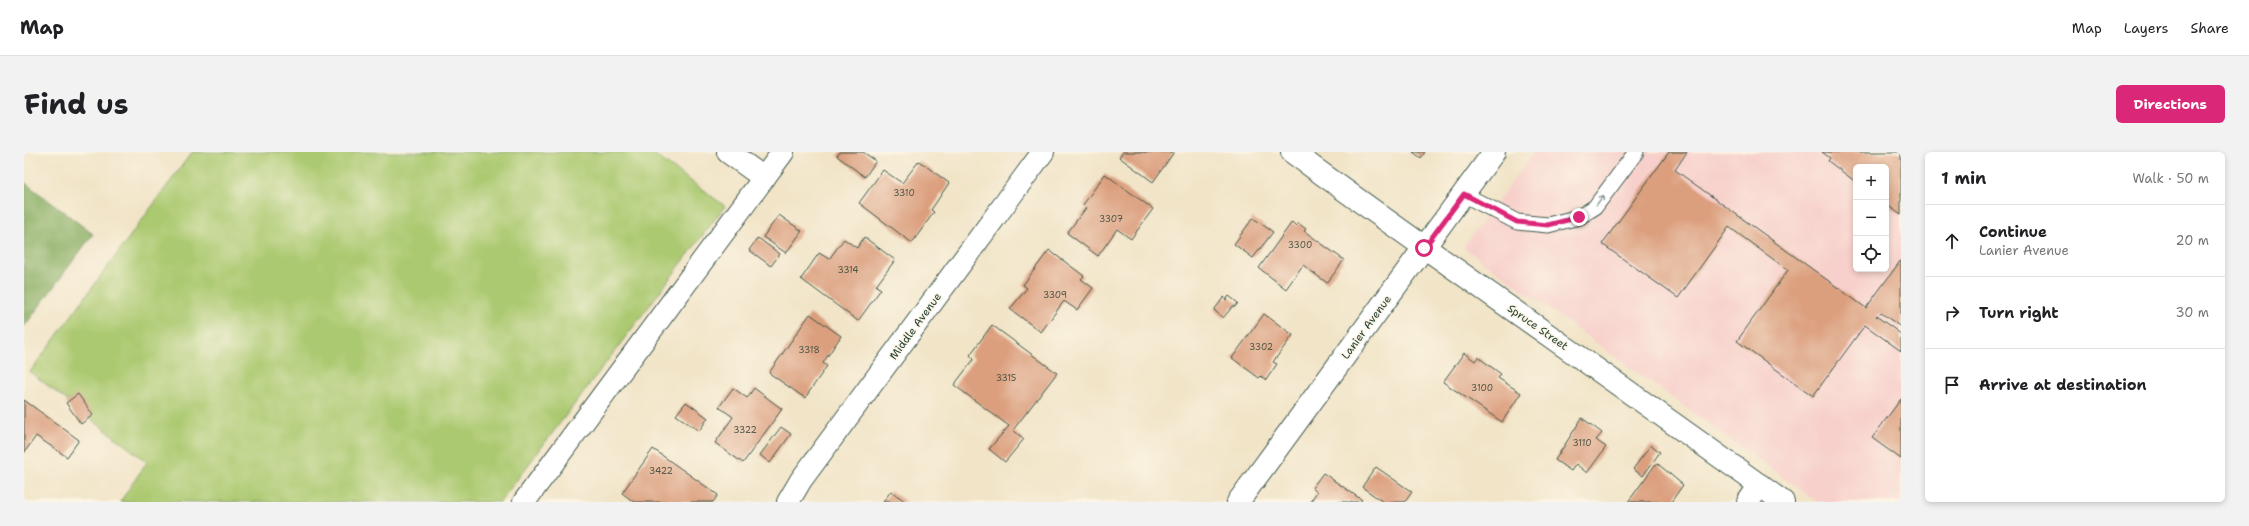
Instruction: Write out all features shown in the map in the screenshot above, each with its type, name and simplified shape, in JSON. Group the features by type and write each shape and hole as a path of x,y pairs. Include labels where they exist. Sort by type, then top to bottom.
{"street":[{"path":"728,152 764,178"},
{"path":"524,502 783,152"},
{"name":"Middle Avenue","path":"788,502 801,480 1043,152"},
{"name":"Spruce Street","path":"1292,152 1424,248 1502,302 1754,494 1783,502"},
{"name":"Lanier Avenue","path":"1238,502 1494,152"}],"lane":[{"path":"1464,194 1517,222 1548,225 1579,217 1595,207 1636,152"}],"shaded area":[{"path":"1534,152 1901,152 1901,502 1817,502 1463,247"}],"green space":[{"path":"192,152 651,152 725,206 500,502 120,502 147,462 30,372"},
{"path":"24,182 93,234 24,327"}],"building":[{"path":"840,152 863,152 876,161 865,177 837,156"},
{"path":"1123,152 1174,152 1153,182 1119,157"},
{"path":"1413,152 1425,152 1421,158"},
{"path":"1669,152 1687,152 1675,170 1866,308 1901,260 1901,327 1881,313 1876,316 1901,334 1901,351 1865,325 1813,396 1737,341 1788,270 1729,227 1678,298 1602,244"},
{"path":"1822,152 1901,152 1901,215 1889,206 1889,164 1853,164 1853,180 1828,161 1830,158"},
{"path":"919,161 949,183 931,210 934,212 912,243 859,203 883,170 902,183"},
{"path":"1105,174 1153,209 1131,239 1117,229 1098,256 1067,233 1086,208 1083,205"},
{"path":"779,215 802,231 786,253 763,237"},
{"path":"1253,218 1273,232 1253,258 1234,244"},
{"path":"1292,222 1296,226 1298,223 1306,229 1304,231 1344,260 1327,283 1303,265 1286,289 1259,268"},
{"path":"864,237 895,260 876,286 881,289 858,321 801,279 819,253 829,259 844,239 857,248"},
{"path":"758,238 780,254 771,266 749,250"},
{"path":"1049,250 1084,276 1081,279 1093,288 1077,310 1064,301 1041,332 1010,309 1027,288 1023,285"},
{"path":"1229,296 1238,303 1235,307 1233,306 1223,318 1214,310 1224,297 1226,300"},
{"path":"810,314 841,336 823,363 827,366 805,398 769,373"},
{"path":"1264,314 1293,335 1273,362 1277,364 1266,380 1261,376 1259,378 1232,358"},
{"path":"992,325 1057,373 1013,430 1024,439 1005,462 989,449 1009,426 954,385 974,359 970,355"},
{"path":"1464,353 1475,361 1478,357 1501,374 1498,378 1521,393 1502,422 1443,382"},
{"path":"733,388 747,398 754,388 782,409 743,463 715,443 733,417 719,407"},
{"path":"78,394 93,415 81,424 66,403"},
{"path":"1901,399 1901,459 1872,438"},
{"path":"24,400 79,440 67,457 36,436 24,453"},
{"path":"686,402 708,418 699,431 676,415"},
{"path":"1582,418 1602,433 1596,440 1606,447 1587,473 1576,464 1571,471 1555,460"},
{"path":"781,427 791,434 770,463 760,455"},
{"path":"1651,445 1660,452 1643,476 1633,469"},
{"path":"653,449 718,495 713,502 634,502 622,493"},
{"path":"1658,464 1683,485 1671,502 1628,502 1655,465"},
{"path":"1376,467 1412,492 1405,502 1383,502 1362,487"},
{"path":"1323,473 1362,500 1360,502 1310,502 1317,492 1312,488"},
{"path":"891,491 906,502 883,502"}],"route":[{"path":"1424,248 1464,194 1517,222 1548,225 1579,217"}]}
